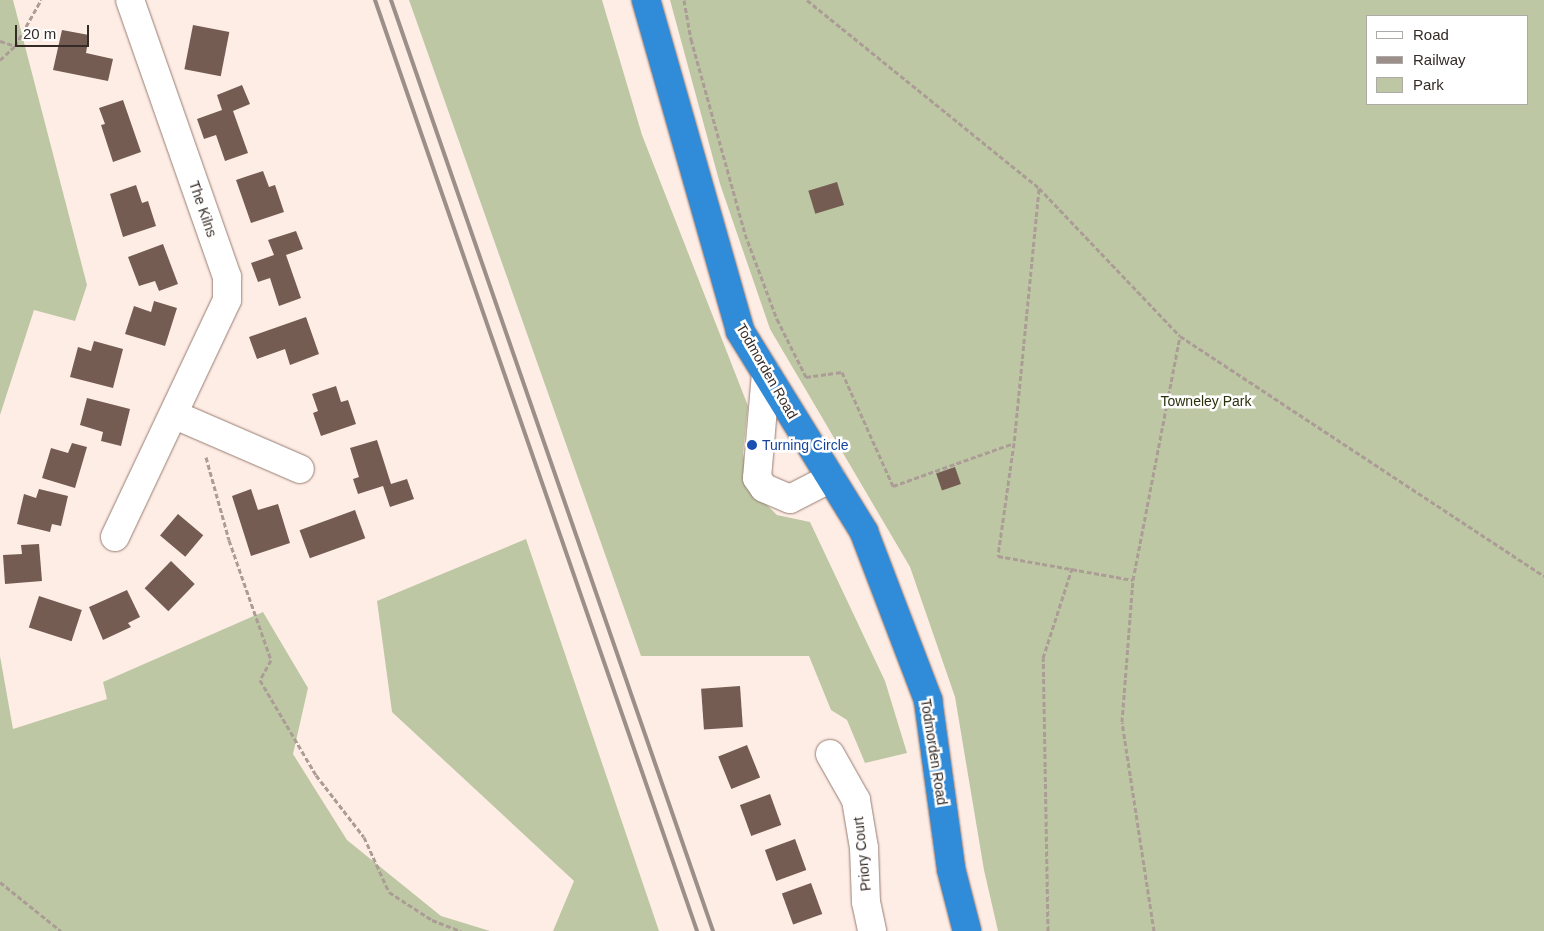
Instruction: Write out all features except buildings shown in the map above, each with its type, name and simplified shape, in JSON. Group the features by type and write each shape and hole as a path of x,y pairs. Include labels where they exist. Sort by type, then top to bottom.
{"highway":[{"name":"Todmorden Road","path":"646,0 740,331 864,532 928,700 952,869 967,931"}],"street":[{"name":"The Kilns","path":"115,537 186,420 227,300 227,277 130,0"},
{"path":"766,373 757,478 764,488 790,499 831,478"},
{"path":"186,420 300,469"},
{"name":"Priory Court","path":"830,754 856,800 864,848 866,902 872,931"}],"path":[{"path":"0,60 15,46 41,0"},
{"path":"684,0 691,39 744,234 777,319 806,377 842,372 893,486 1014,443"},
{"path":"807,0 1039,188 1180,336 1544,576"},
{"path":"0,41 15,46"},
{"path":"1039,188 1014,443 998,556 1133,580"},
{"path":"1154,931 1122,722 1133,580 1180,336"},
{"path":"186,420 271,660 260,680 316,775 364,837 389,892 432,920 460,931"},
{"path":"1048,931 1043,658 1072,568"},
{"path":"0,882 61,931"}],"green space":[{"path":"0,0 13,0 87,285 75,321 34,310 0,415"},
{"path":"409,0 602,0 642,135 748,406 743,453 749,487 777,515 810,522 885,681 907,753 865,763 847,720 831,710 809,656 641,656"},
{"name":"Towneley Park","path":"670,0 1544,0 1544,931 998,931 984,870 955,697 910,567 770,329 720,184"},
{"path":"526,539 659,931 553,931 574,881 392,712 377,601"},
{"path":"263,612 308,688 293,754 347,840 441,916 490,931 0,931 0,656 13,729 107,699 103,682"}],"railway":[{"path":"375,0 697,931"},
{"path":"391,0 713,931"}],"place":[{"name":"Turning Circle","path":"752,445"}]}
